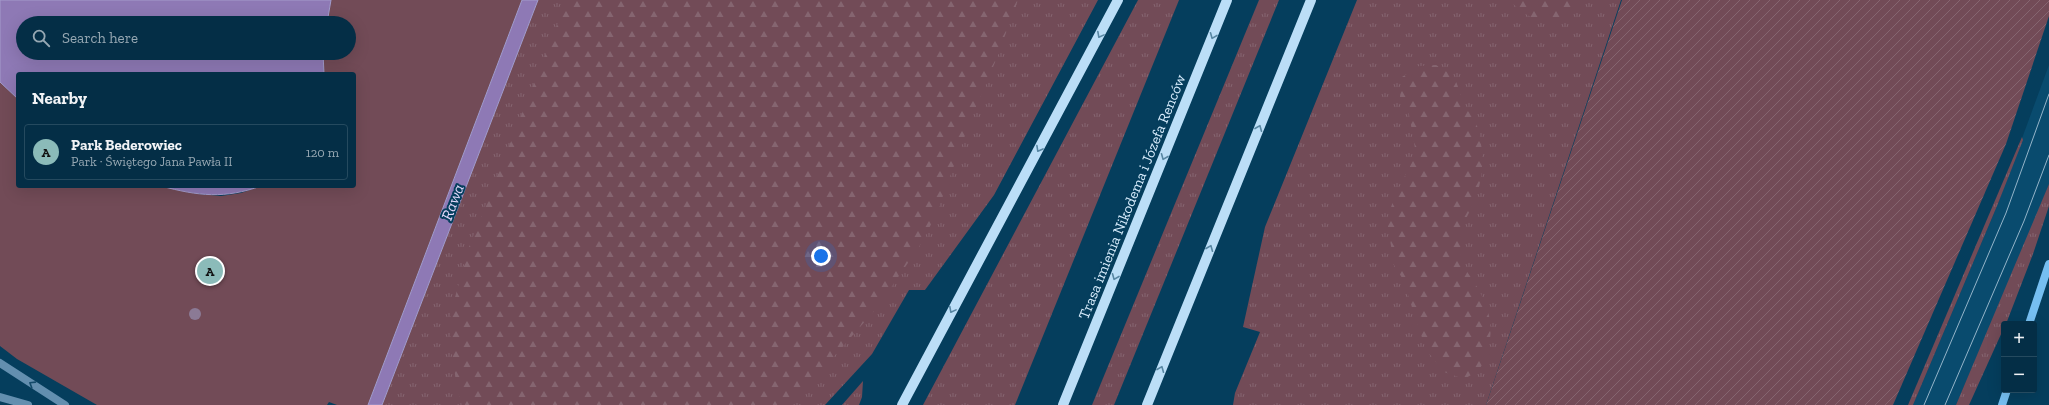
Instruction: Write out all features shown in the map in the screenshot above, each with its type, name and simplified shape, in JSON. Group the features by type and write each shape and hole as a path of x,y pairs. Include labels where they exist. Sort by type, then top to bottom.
{"main road":[{"path":"902,405 1118,0"},
{"name":"Trasa imienia Nikodema i Józefa Renców","path":"1063,405 1227,0"},
{"path":"1147,405 1311,0"}],"street":[{"path":"2030,321 2049,264"},
{"path":"0,363 65,405"},
{"path":"2002,405 2006,393"},
{"path":"0,397 28,405"}],"shaded area":[{"path":"2049,65 2049,184 2031,231 1956,405 1913,405 1997,206"}],"green space":[{"path":"331,0 522,0 368,405 337,405 329,402 327,405 97,405 17,359 0,346 0,82 16,97 16,188 170,188 199,194 221,196 241,193 255,188 356,188 356,72 324,72 323,60 356,60 356,16 328,16"},
{"path":"538,0 1098,0 994,195 925,290 909,290 872,354 825,405 382,405"},
{"path":"567,0 1018,0 996,60 971,119 936,215 919,247 876,309 820,372 781,405 462,405 457,389 451,346 451,312 469,247"},
{"path":"1138,0 1179,0 1015,405 923,405"},
{"path":"1259,0 1279,0 1114,405 1092,405"},
{"path":"1357,0 1621,0 1486,405 1233,405 1235,393 1260,332 1243,327 1265,227"},
{"path":"1507,0 1580,0 1574,14 1554,20 1542,20 1529,16"},
{"path":"1622,0 2049,0 2049,16 2006,144 1893,405 1486,405"},
{"path":"1436,65 1449,73 1456,81 1465,107 1472,115 1477,125 1482,155 1480,185 1463,227 1461,253 1464,266 1483,298 1491,330 1488,348 1483,364 1478,370 1464,379 1444,372 1427,351 1404,281 1394,265 1387,220 1394,198 1416,154 1409,114 1400,97 1402,77 1419,66"},
{"path":"2022,137 2023,140 1997,206 1913,405 1908,405"},
{"path":"2049,184 2049,206 2033,254 2007,321 2001,321 2001,334 1969,405 1956,405"},
{"path":"863,381 862,397 859,405 842,405"}],"water":[{"path":"0,0 331,0 328,16 16,16 16,60 323,60 324,72 16,72 16,97 0,82"},
{"name":"Rawa","path":"522,0 538,0 382,405 368,405"},
{"path":"170,188 254,188 235,193 211,195"}],"tram line":[{"path":"1924,405 2006,213 2049,94"},
{"path":"1945,405 2024,221 2049,155"}],"place":[{"name":"Park Bederowiec","path":"210,271"}]}
